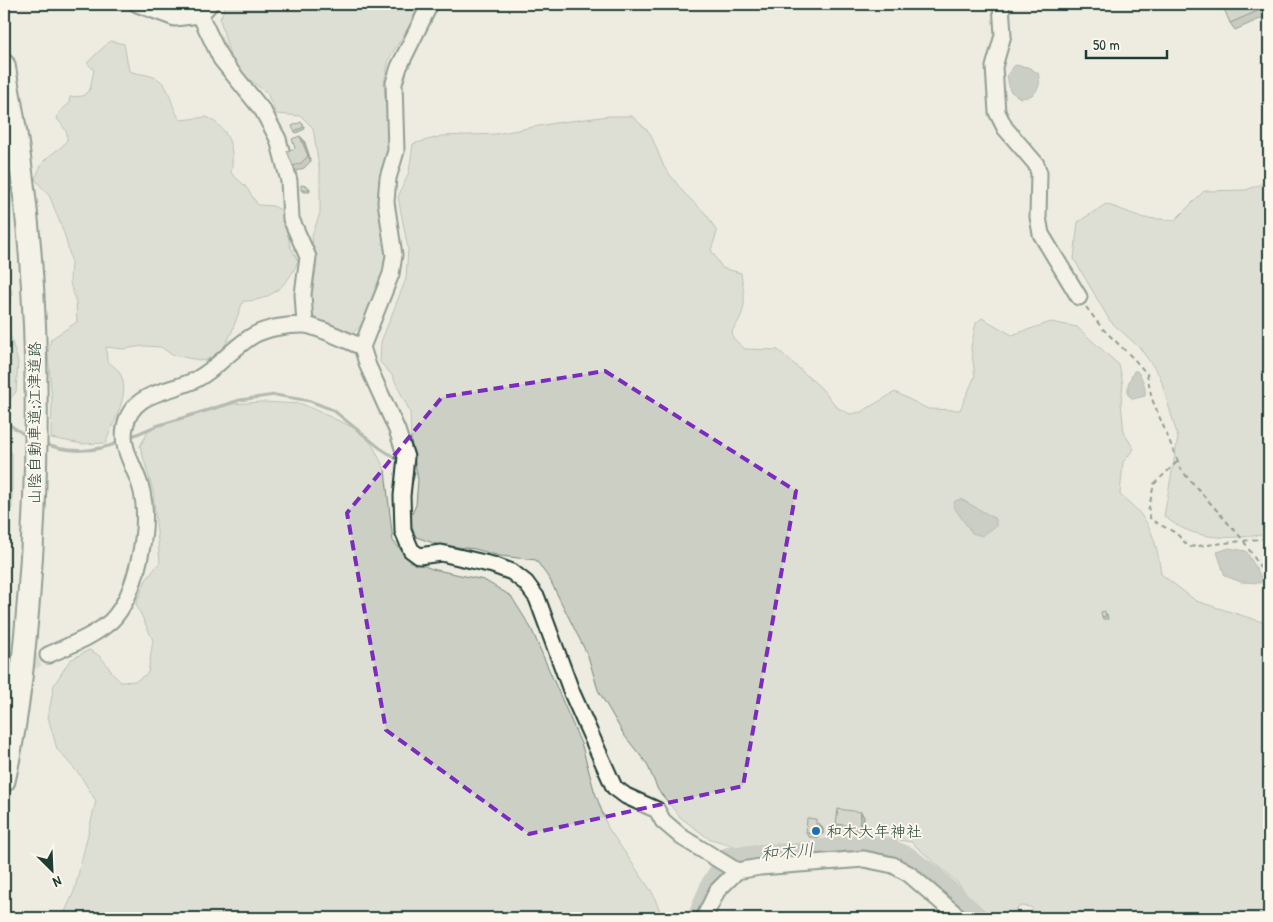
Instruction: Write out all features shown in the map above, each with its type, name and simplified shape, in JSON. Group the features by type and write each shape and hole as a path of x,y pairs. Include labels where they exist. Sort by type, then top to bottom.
{"highway":[{"name":"山陰自動車道;江津道路","path":"4,64 19,154 30,263 36,455 32,546 20,683 4,781"}],"street":[{"path":"137,4 175,18 200,16 210,4"},
{"path":"430,4 398,67 394,83 396,151 388,178 386,202 394,256 391,274 362,347 368,366 396,430 406,463 402,496 403,531 411,550 416,555 430,555 493,565 512,572 526,583 537,598 572,692 611,782 626,796 660,815 683,838 734,869 864,860 893,865 910,874 960,918"},
{"path":"1001,4 1003,35 994,67 997,112 1005,128 1036,164 1039,173 1038,217 1041,234 1079,297"},
{"path":"200,16 221,60 263,111 278,139 289,181 291,218 308,257 303,294 305,325"},
{"path":"48,655 91,636 110,621 120,610 136,572 142,552 144,506 140,484 124,440 125,426 131,411 144,398 196,380 254,335 267,330 305,325 362,347"},
{"path":"704,918 717,891 734,869"}],"path":[{"path":"1079,297 1102,328 1147,374 1152,399 1182,471 1243,540 1269,582"},
{"path":"1178,461 1154,484 1148,512 1151,520 1176,532 1189,547 1269,538"}],"highlighted area":[{"path":"605,371 796,491 743,786 529,834 386,730 347,513 442,397"}],"shaded area":[{"path":"226,4 419,4 411,23 389,59 384,83 389,150 381,169 379,204 388,246 386,271 369,319 351,334 327,327 312,315 310,306 317,263 313,250 312,235 320,213 320,174 313,128 301,116 276,114 267,93 245,76 231,60 220,19"},
{"path":"110,41 124,44 129,71 156,78 161,82 168,92 174,109 181,120 207,117 221,128 226,134 231,148 231,173 246,187 258,205 273,206 283,211 290,246 298,261 289,278 277,290 261,299 243,301 231,334 222,351 204,361 172,355 161,347 144,346 123,349 106,347 107,361 114,366 123,380 123,398 106,443 82,444 51,438 52,401 48,353 51,339 77,322 76,302 70,283 71,260 65,236 50,197 35,179 44,161 61,147 67,139 64,127 57,119 59,112 69,104 70,97 83,96 90,89 94,70 87,63"},
{"path":"1015,65 1028,67 1038,73 1039,83 1034,94 1020,98 1010,91 1007,75"},
{"path":"609,116 632,116 650,133 664,167 684,193 707,215 717,232 711,250 722,268 741,273 744,304 741,316 732,331 733,338 745,349 778,350 820,387 838,408 850,414 861,412 895,392 928,409 960,410 975,376 971,347 976,323 982,318 1012,335 1051,322 1077,327 1119,365 1123,384 1121,403 1124,433 1134,449 1123,462 1120,495 1138,512 1150,529 1157,549 1161,574 1196,601 1269,624 1269,918 1038,918 1031,907 1021,906 1005,918 999,918 979,909 956,881 911,842 861,837 806,845 770,844 737,847 708,838 680,817 658,790 647,764 624,735 598,690 588,656 550,580 536,560 500,556 475,549 439,545 416,537 409,520 416,505 418,480 411,441 410,412 392,375 380,362 381,342 406,279 408,249 398,197 409,172 413,144 442,136 496,134 555,123"},
{"path":"1269,181 1269,534 1214,537 1188,530 1164,516 1178,438 1160,376 1140,348 1110,321 1074,259 1078,222 1106,204 1144,218 1175,220 1204,191 1246,190"},
{"path":"4,260 12,293 9,309 10,335 18,362 16,392 4,405"},
{"path":"1134,371 1137,371 1141,377 1145,396 1133,399 1128,395 1128,384"},
{"path":"262,402 302,404 361,431 373,446 385,470 393,541 410,560 432,569 484,580 511,596 531,628 582,746 594,790 608,828 652,892 663,918 62,918 74,892 96,801 80,775 57,749 48,717 54,685 70,660 89,650 104,661 121,682 136,681 148,673 153,640 136,604 146,580 160,562 153,491 140,446 148,432 159,426 233,404"},
{"path":"4,435 12,455 12,508 4,513"},
{"path":"961,499 996,519 996,526 982,536 972,533 953,506 955,501"},
{"path":"1229,548 1246,551 1263,580 1261,583 1241,582 1225,576 1217,552"}],"building":[{"path":"1222,4 1269,4 1269,6 1230,23"},
{"path":"301,122 304,127 294,131 292,126"},
{"path":"300,136 308,156 301,163 293,166 287,151 295,148 292,139"},
{"path":"301,185 308,186 308,190 301,190"},
{"path":"1105,611 1106,616 1102,617 1101,612"},
{"path":"838,809 861,812 859,827 836,824"},
{"path":"807,818 816,819 816,824 820,824 820,830 816,830 816,833 806,833"},
{"path":"1022,913 1023,918 1006,918 1006,916"}],"waterway":[{"path":"130,437 156,426 240,400 275,395 310,401 333,410 380,448 400,461"},
{"path":"4,421 28,437"},
{"path":"43,443 62,449 92,450 120,442"},
{"path":"410,466 414,473 410,488"},
{"name":"和木川","path":"697,918 711,884 728,857 790,854 860,844 887,848 907,856 936,878 979,918"}],"tunnel":[{"path":"4,675 48,655"}],"place":[{"name":"和木大年神社","path":"816,831"}]}
